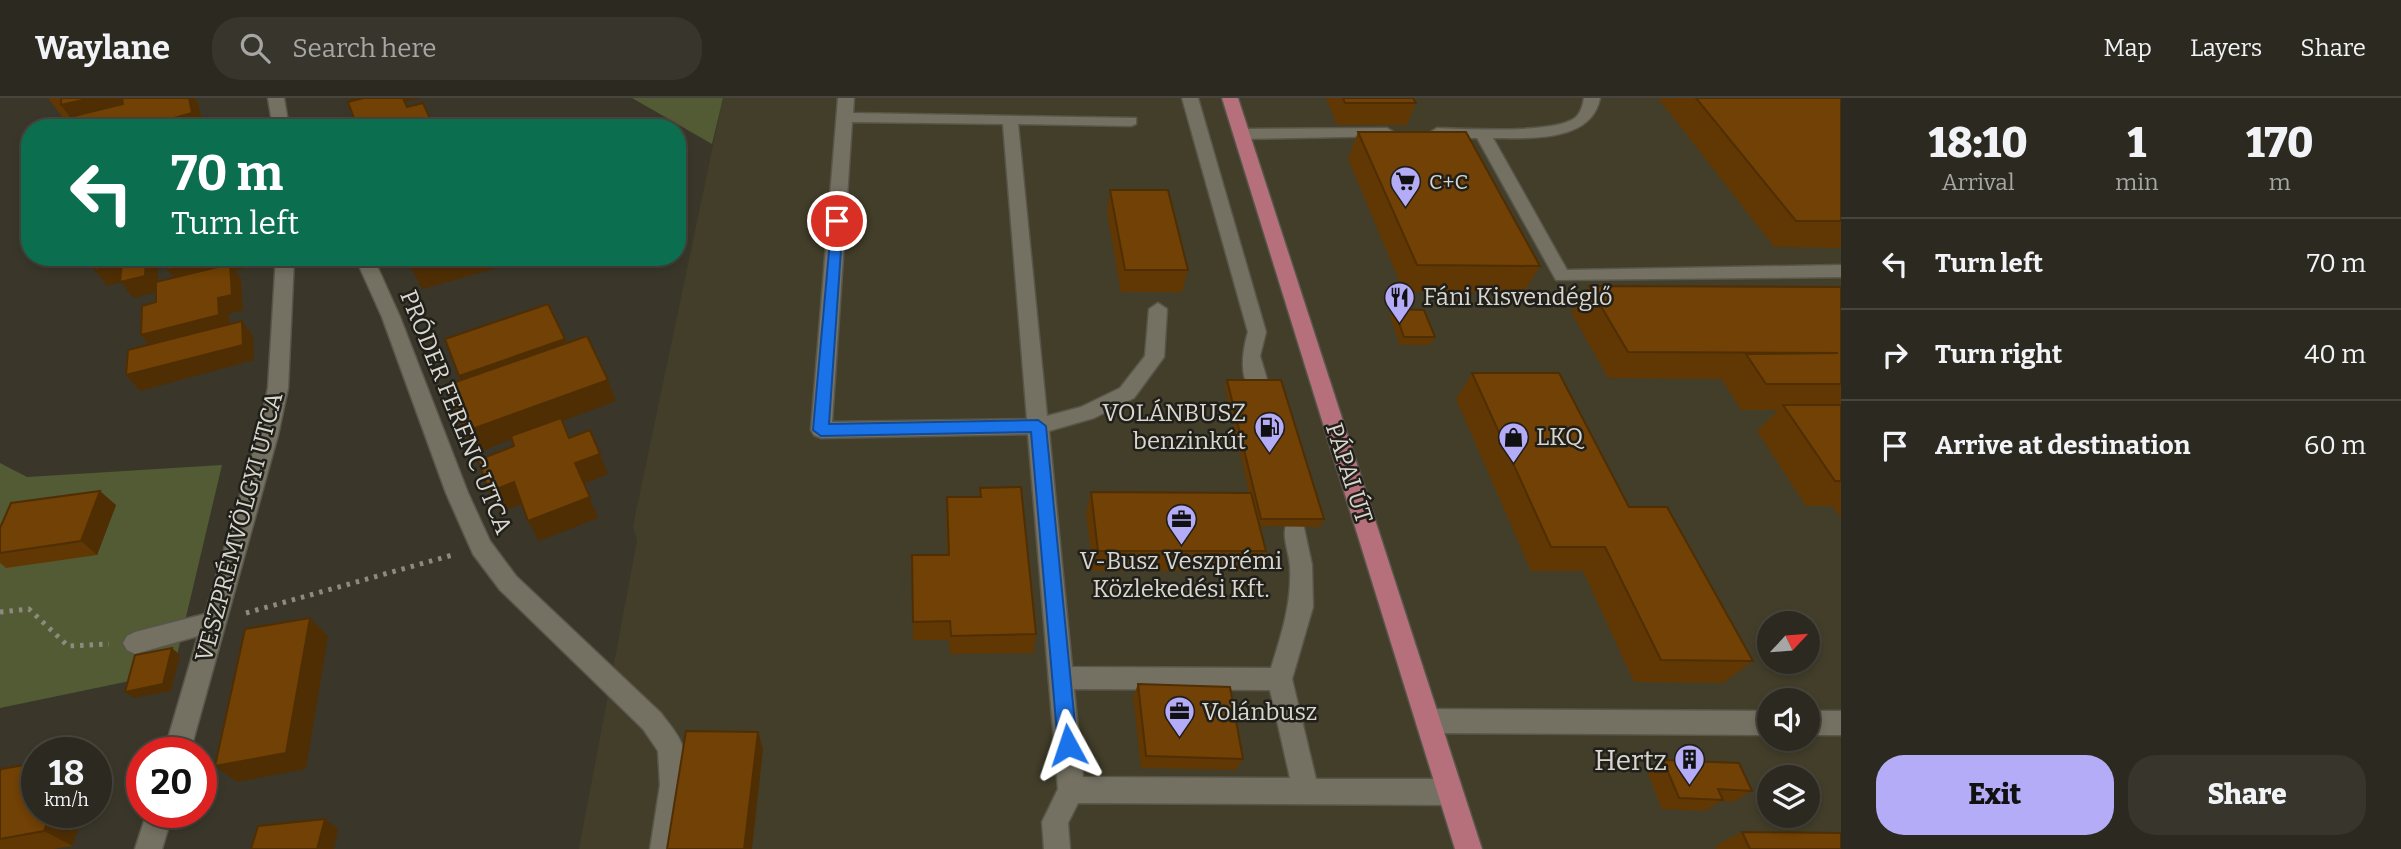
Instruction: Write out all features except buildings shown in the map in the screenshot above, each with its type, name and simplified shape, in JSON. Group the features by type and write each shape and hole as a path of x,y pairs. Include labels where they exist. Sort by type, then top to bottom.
{"main road":[{"name":"PÁPAI ÚT","path":"1230,98 1468,849"}],"street":[{"path":"276,98 280,119"},
{"path":"1190,98 1256,332 1250,356 1259,386"},
{"path":"1242,134 1559,130 1580,121 1592,104 1592,98"},
{"path":"1131,121 1010,119 845,107 821,430 1038,426 1087,413 1127,393 1154,357 1158,309"},
{"path":"1010,119 1072,790 1055,822 1057,849"},
{"path":"1482,133 1562,276 1841,271"},
{"name":"VESZPRÉMVÖLGYI UTCA","path":"181,737 278,388 285,266"},
{"name":"PRÓDER FERENC UTCA","path":"368,266 391,317 457,493 481,547 509,583 652,721 671,748 673,785 663,849"},
{"path":"1295,529 1301,565 1301,607 1280,679 1306,791"},
{"path":"135,643 214,622"},
{"path":"1062,678 1280,679"},
{"path":"1428,721 1757,723"},
{"path":"1820,723 1841,723"},
{"path":"1072,790 1449,792"},
{"path":"149,849 155,828"}],"path":[{"path":"214,622 481,547"},
{"path":"0,612 29,609 68,646 135,643"}],"shaded area":[{"path":"723,98 1841,98 1841,849 579,849 637,541 633,526"}],"green space":[{"path":"632,98 723,98 712,144 686,129 686,119 669,119"},
{"path":"0,463 27,477 222,465 173,672 0,708"}],"place":[{"name":"C+C","path":"1406,209"},
{"name":"Fáni Kisvendéglő","path":"1400,324"},
{"name":"VOLÁNBUSZ benzinkút","path":"1269,454"},
{"name":"LKQ","path":"1513,464"},
{"name":"V-Busz Veszprémi Közlekedési Kft.","path":"1181,546"},
{"name":"Volánbusz","path":"1179,739"},
{"name":"Hertz","path":"1690,787"}],"route":[{"path":"837,221 821,430 1038,426 1068,745"}]}
